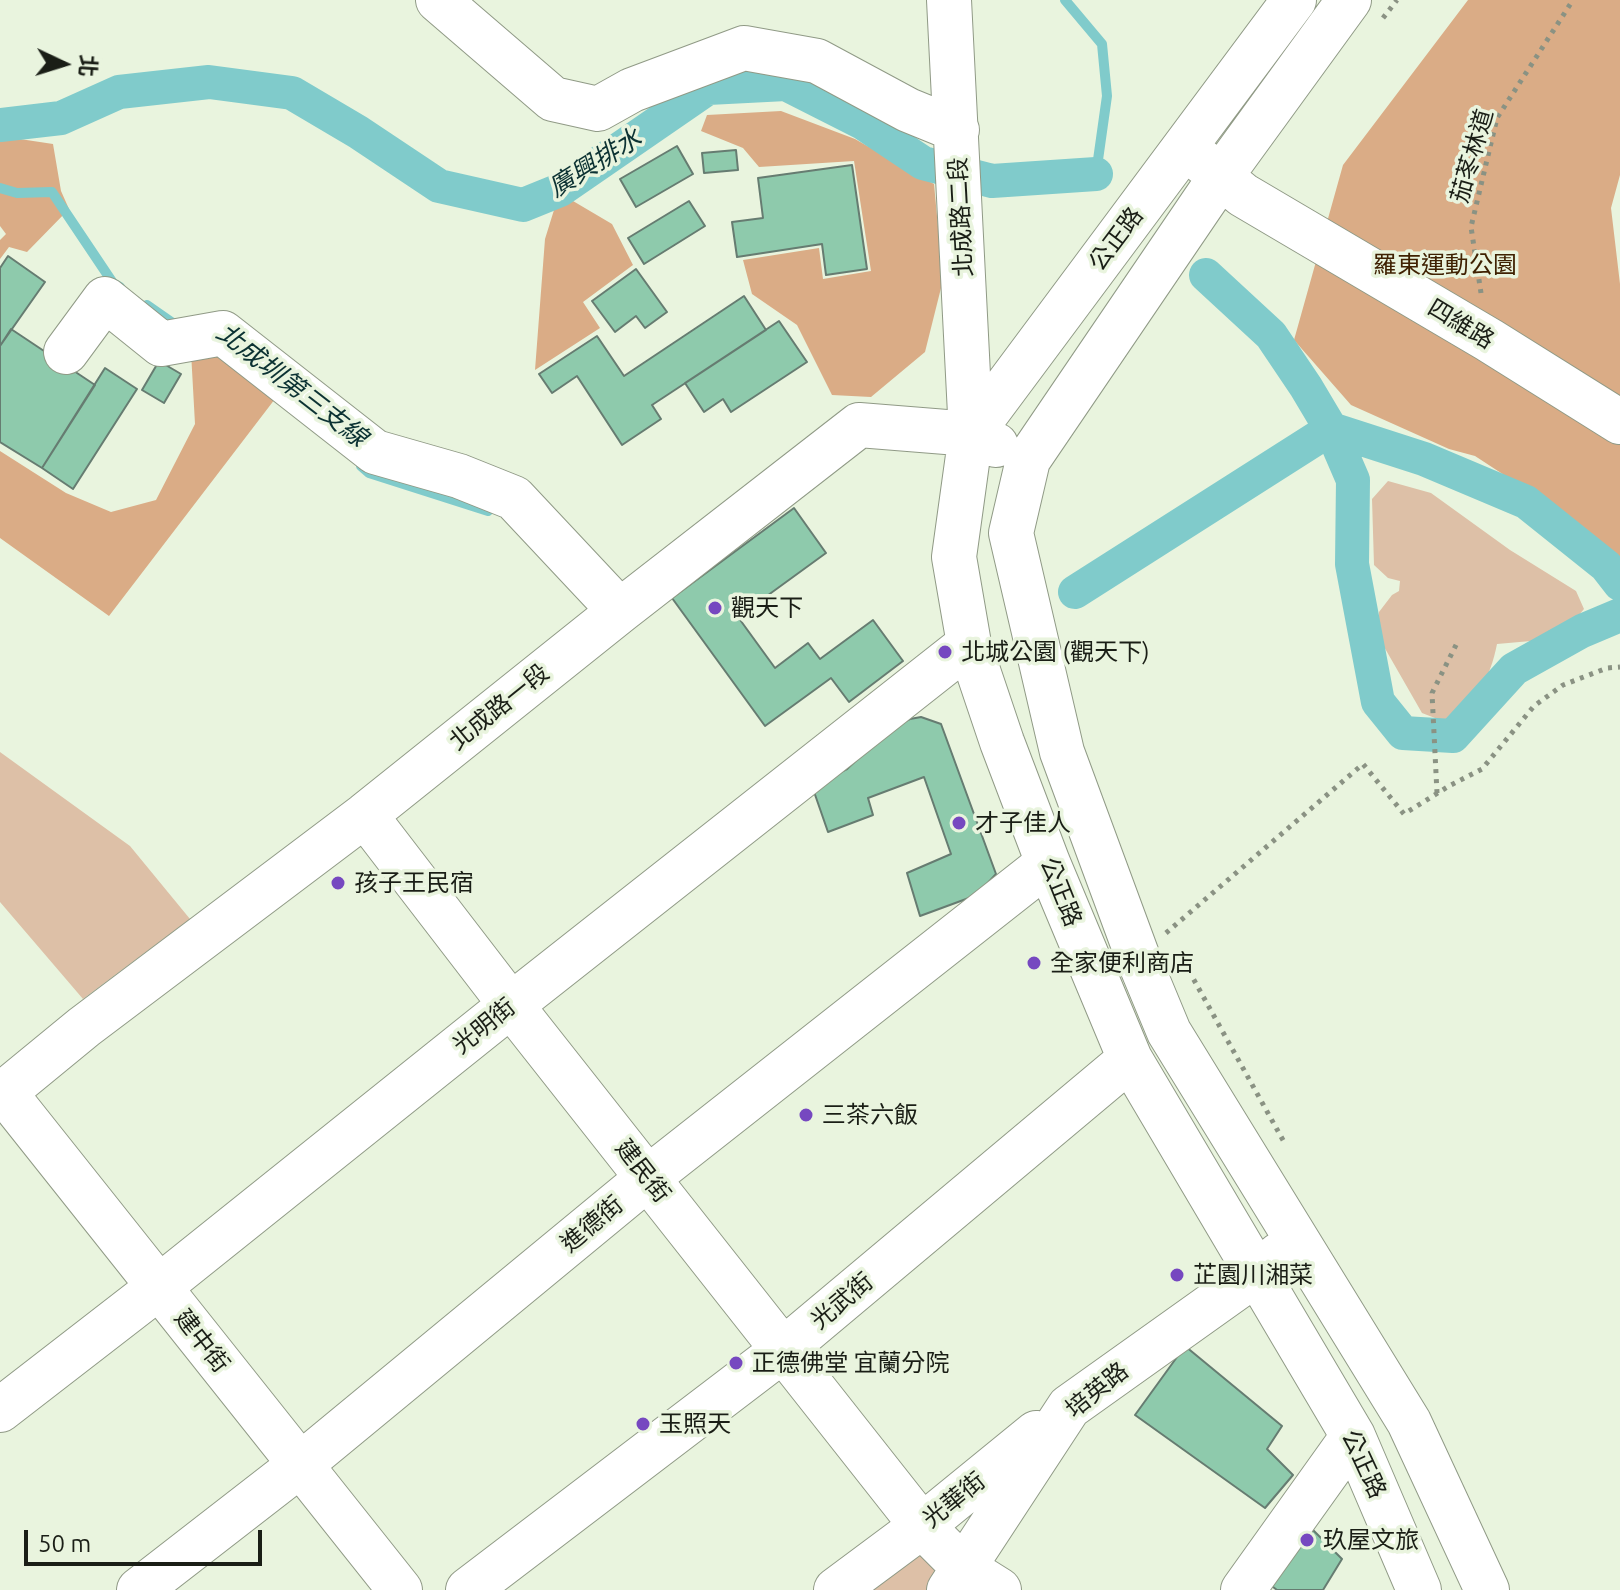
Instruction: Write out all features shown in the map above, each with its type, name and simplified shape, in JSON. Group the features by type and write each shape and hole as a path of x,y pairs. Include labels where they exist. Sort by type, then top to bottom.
{"street":[{"path":"438,0 553,99 598,109 632,90 744,48 817,61 957,140"},
{"name":"北成路二段","path":"949,0 971,434"},
{"name":"公正路","path":"1294,0 971,434 954,557 969,644 1048,863 1130,1059 1353,1436 1419,1590"},
{"name":"公正路","path":"1364,11 1221,176 1028,460 1011,533 1062,752 1152,943 1169,1032 1409,1422 1487,1590"},
{"path":"1184,147 1221,176"},
{"name":"四維路","path":"1221,176 1243,195 1489,340 1620,422"},
{"path":"66,352 105,299 161,344 223,333 375,452 459,476 514,498 620,611"},
{"name":"北成路一段","path":"2,1094 84,1027 365,815 859,425 971,434 1028,460"},
{"name":"光明街","path":"0,1410 969,644"},
{"name":"建民街","path":"365,815 783,1350 971,1583"},
{"name":"進德街","path":"139,1590 300,1465 649,1177 1048,863"},
{"name":"光武街","path":"468,1590 783,1350 1130,1059"},
{"name":"建中街","path":"2,1094 400,1590"},
{"name":"培英路","path":"971,1583 1069,1407 1257,1273 1297,1239"},
{"name":"光華街","path":"836,1590 922,1526 1069,1407"},
{"path":"1243,1590 1353,1436"}],"path":[{"path":"1364,11 1397,0"},
{"name":"茄苳林道","path":"1489,340 1471,227 1493,131 1497,118 1573,0"},
{"path":"1437,793 1432,693 1457,643"},
{"path":"1152,943 1363,764 1404,814 1482,769 1534,706 1563,685 1607,668 1620,667"},
{"path":"1152,943 1162,918"},
{"path":"1183,960 1290,1152"}],"shaded area":[{"path":"1388,481 1431,493 1510,550 1576,591 1584,609 1567,629 1531,641 1497,644 1480,688 1448,723 1422,713 1379,638 1379,612 1399,591 1400,581 1388,578 1374,565 1372,499"},
{"path":"0,752 130,846 190,919 83,999 0,902"},
{"path":"922,1526 949,1590 836,1590"}],"green space":[{"name":"羅東運動公園","path":"1468,0 1620,0 1620,175 1611,208 1620,284 1620,558 1547,503 1475,456 1449,449 1351,405 1294,340 1343,165"},
{"path":"781,111 855,139 934,184 943,280 925,352 871,397 832,395 797,325 752,294 743,260 819,248 823,279 871,271 854,161 759,167 743,148 701,131 707,115"},
{"path":"0,136 53,144 61,191 69,209 27,252 9,247 0,259 0,240 6,234 0,226"},
{"path":"573,201 612,224 633,265 583,302 600,328 535,370 545,239 554,210"},
{"path":"191,352 218,352 278,395 109,616 0,538 0,451 66,493 111,512 156,500 195,424"}],"building":[{"path":"677,146 693,174 636,207 620,179"},
{"path":"736,150 738,170 704,173 702,153"},
{"path":"852,165 867,269 826,275 822,244 737,257 732,222 763,218 758,178"},
{"path":"689,201 705,226 644,264 628,238"},
{"path":"8,256 45,282 0,346 0,268"},
{"path":"636,269 667,312 645,328 636,316 615,332 592,301"},
{"path":"744,296 766,330 652,405 661,419 622,445 577,376 552,393 539,374 597,336 624,376"},
{"path":"779,321 807,362 731,412 723,399 704,412 685,383"},
{"path":"11,329 95,385 42,468 0,442 0,346"},
{"path":"159,361 181,374 164,403 142,390"},
{"path":"105,368 137,389 73,489 42,468"},
{"name":"觀天下","path":"794,508 826,553 738,617 775,668 808,643 820,659 873,620 903,661 849,702 831,678 765,726 672,598"},
{"name":"才子佳人","path":"921,717 941,724 996,874 977,895 920,916 907,873 951,854 924,777 868,798 873,815 828,832 812,786 847,769 892,727"},
{"path":"1185,1346 1282,1426 1267,1449 1293,1475 1265,1508 1135,1415"},
{"name":"玖屋文旅","path":"1304,1521 1342,1559 1323,1590 1277,1590 1264,1580"}],"waterway":[{"path":"1065,0 1102,44 1107,96 1096,174"},
{"name":"廣興排水","path":"0,125 61,118 119,92 209,82 292,93 439,186 523,205 560,190 708,88 786,84 863,123 923,163 992,181 1096,174"},
{"name":"北成圳第三支線","path":"0,188 17,193 52,192 113,283 120,287"},
{"path":"1206,275 1271,335 1331,429 1353,480 1352,564 1378,702 1403,733 1453,736 1514,669 1582,631 1620,615"},
{"name":"北成圳第三支線","path":"147,305 180,328"},
{"path":"1075,592 1331,429 1424,459 1526,502 1606,566 1620,584"},
{"name":"北成圳第三支線","path":"361,466 369,473 488,511"}],"place":[{"name":"觀天下","path":"715,608"},
{"name":"北城公園 (觀天下)","path":"945,652"},
{"name":"才子佳人","path":"959,823"},
{"name":"孩子王民宿","path":"338,883"},
{"name":"全家便利商店","path":"1034,963"},
{"name":"三茶六飯","path":"806,1115"},
{"name":"芷園川湘菜","path":"1177,1275"},
{"name":"正德佛堂 宜蘭分院","path":"736,1363"},
{"name":"玉照天","path":"643,1424"},
{"name":"玖屋文旅","path":"1307,1540"}]}
